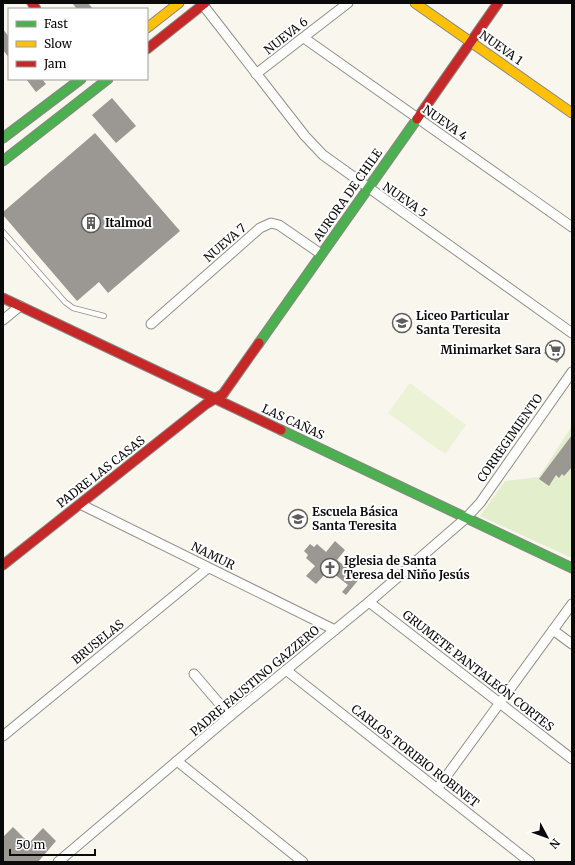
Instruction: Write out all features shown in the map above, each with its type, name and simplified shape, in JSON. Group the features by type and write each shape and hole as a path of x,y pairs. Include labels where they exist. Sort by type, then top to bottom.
{"street":[{"path":"148,27 179,3"},
{"name":"NUEVA 6","path":"256,74 348,3"},
{"name":"NUEVA 1","path":"416,3 572,113"},
{"name":"AURORA DE CHILE","path":"216,398 223,394 498,3"},
{"path":"148,48 204,4"},
{"name":"NUEVA 5","path":"204,4 256,74 314,146 331,161 368,188 572,333"},
{"name":"NUEVA 4","path":"304,38 572,227"},
{"path":"3,138 80,80"},
{"path":"91,80 97,88"},
{"path":"3,161 107,80"},
{"name":"NUEVA 7","path":"151,324 260,228 267,224 279,224 321,254"},
{"name":"LAS CAÑAS","path":"3,298 572,568"},
{"path":"3,320 20,306"},
{"name":"CORREGIMIENTO","path":"466,518 480,503 572,372"},
{"name":"PADRE LAS CASAS","path":"3,565 216,398"},
{"name":"NAMUR","path":"80,504 335,630"},
{"name":"PADRE FAUSTINO GAZZERO","path":"58,862 230,716 369,602 466,518"},
{"name":"BRUSELAS","path":"3,736 208,568"},
{"name":"GRUMETE PANTALEÓN CORTES","path":"369,602 572,759"},
{"path":"438,789 572,604"},
{"path":"553,630 572,644"},
{"name":"CARLOS TORIBIO ROBINET","path":"286,670 530,862"},
{"path":"194,674 230,716"},
{"path":"177,761 303,862"}],"lane":[{"path":"3,232 65,302 73,308 104,316"}],"green space":[{"path":"410,383 466,425 445,454 388,413"},
{"path":"572,426 572,558 480,516 505,481 539,477"}],"building":[{"path":"72,3 88,3 92,8 76,8"},
{"path":"3,29 8,36 8,57 3,50"},
{"path":"27,80 43,80 46,84 36,92"},
{"path":"112,98 136,126 116,143 92,115"},
{"name":"Italmod","path":"95,133 180,231 108,293 99,282 77,301 3,215 3,212"},
{"name":"Minimarket Sara","path":"553,341 563,348 564,354 557,363 544,353"},
{"path":"572,435 572,467 564,476 562,474 559,478 556,475 549,486 539,479"},
{"name":"Iglesia de Santa Teresa del Niño Jesús","path":"335,541 345,550 337,560 360,578 346,595 342,592 348,585 329,570 316,584 306,576 315,566 306,558 308,555 304,551 310,544 314,547 317,544 326,552"},
{"path":"13,827 29,843 43,828 56,841 38,862 3,862 3,837"}],"traffic: fast":[{"path":"3,138 80,80"},
{"path":"3,161 107,80"},
{"path":"259,343 417,119"},
{"path":"281,430 572,568"}],"traffic: slow":[{"path":"148,27 179,3"},
{"path":"415,3 572,113"}],"traffic: jam":[{"path":"32,3 35,8"},
{"path":"148,48 205,3"},
{"path":"417,119 498,3"},
{"path":"3,298 281,430"},
{"path":"3,565 206,404 223,394 259,343"}],"place":[{"name":"Italmod","path":"91,223"},
{"name":"Liceo Particular Santa Teresita","path":"402,323"},
{"name":"Minimarket Sara","path":"555,350"},
{"name":"Escuela Básica Santa Teresita","path":"298,519"},
{"name":"Iglesia de Santa Teresa del Niño Jesús","path":"330,568"}]}
